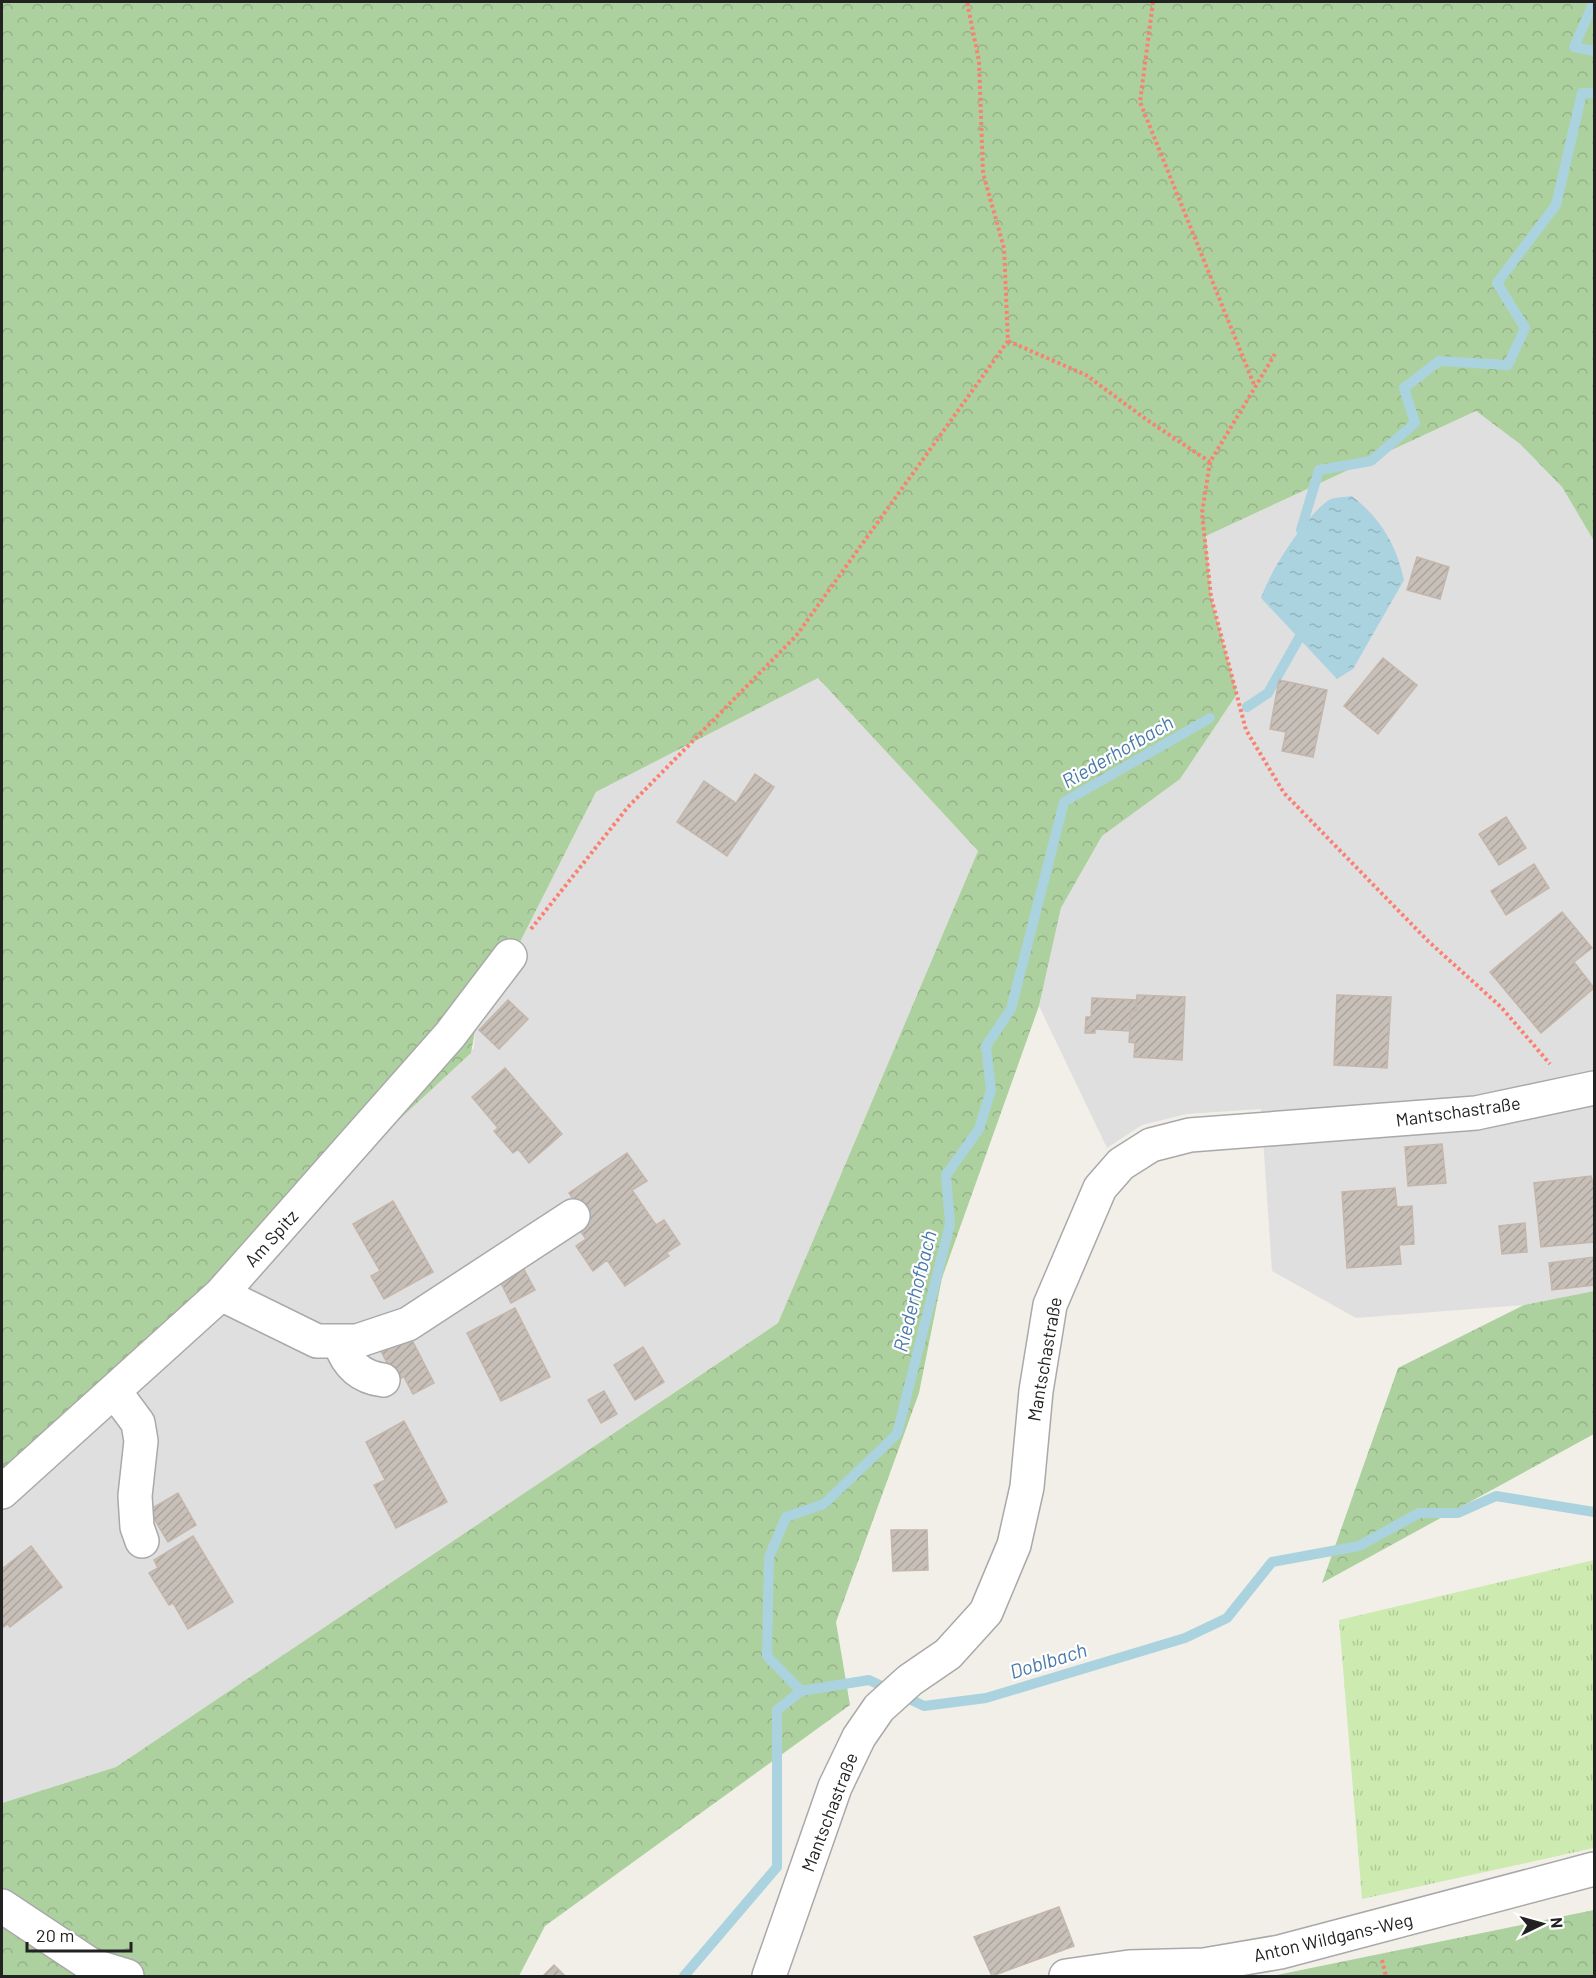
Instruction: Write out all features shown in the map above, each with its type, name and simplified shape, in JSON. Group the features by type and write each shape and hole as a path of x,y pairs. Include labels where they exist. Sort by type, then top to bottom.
{"street":[{"name":"Am Spitz","path":"2,1492 221,1294 450,1035 510,956"},
{"name":"Mantschastraße","path":"769,1977 835,1787 859,1737 879,1708 910,1680 948,1654 986,1612 1014,1545 1027,1487 1036,1390 1050,1305 1083,1223 1100,1188 1121,1164 1150,1145 1190,1135 1476,1113 1584,1090"},
{"path":"221,1294 317,1341 340,1343 378,1336 408,1324 573,1216"},
{"path":"340,1343 349,1365 374,1379 383,1380"},
{"path":"115,1392 138,1423 141,1441 135,1496 137,1527 142,1541"},
{"name":"Anton Wildgans-Weg","path":"1066,1977 1129,1967 1204,1965 1280,1952 1594,1869"},
{"path":"2,1906 91,1965 127,1977"}],"path":[{"path":"510,956 628,807 796,636 1008,341 1004,248 983,173 979,61 967,2"},
{"path":"1154,2 1140,102 1255,387"},
{"path":"1008,341 1086,375 1147,420 1210,462"},
{"path":"1275,354 1210,462 1202,513 1211,597 1246,730 1284,793 1419,933 1501,1007 1584,1090"}],"shaded area":[{"path":"1476,411 1520,444 1562,487 1594,541 1594,1291 1524,1305 1356,1318 1272,1271 1261,1109 1187,1114 1142,1125 1107,1148 1039,1006 1061,908 1102,836 1180,778 1237,694 1211,597 1206,536"},
{"path":"818,678 978,851 778,1323 116,1767 2,1803 2,1507 58,1435 474,1048 475,1031 596,792"}],"green space":[{"path":"2,2 1594,2 1594,541 1562,487 1520,444 1476,411 1206,536 1211,597 1237,694 1180,779 1102,836 1061,908 1039,1006 942,1278 919,1393 836,1622 850,1705 545,1926 519,1976 2,1976 2,1803 116,1767 778,1323 978,851 818,678 596,792 475,1031 471,1053 58,1435 2,1507"},
{"path":"1594,1291 1594,1434 1322,1583 1398,1368 1524,1305"},
{"path":"1594,1560 1594,1848 1362,1899 1339,1620"},
{"path":"1594,1910 1594,1976 1272,1976"}],"water":[{"path":"1352,496 1371,514 1386,533 1397,555 1404,580 1353,669 1337,679 1261,598 1280,559 1310,518 1329,500"}],"building":[{"path":"1417,557 1449,567 1440,599 1407,590"},
{"path":"1383,658 1417,685 1378,734 1344,706"},
{"path":"1279,680 1327,690 1313,757 1282,751 1286,732 1270,729"},
{"path":"755,774 774,787 727,856 677,822 704,781 736,803"},
{"path":"1506,817 1526,848 1499,865 1479,834"},
{"path":"1534,864 1549,888 1506,915 1491,891"},
{"path":"1562,912 1592,948 1574,962 1594,988 1541,1033 1490,972"},
{"path":"1137,995 1185,997 1182,1060 1134,1057 1135,1043 1129,1042 1131,1011 1136,1011"},
{"path":"1337,995 1391,997 1387,1068 1334,1065"},
{"path":"1092,998 1137,1000 1136,1011 1131,1011 1130,1031 1095,1029 1095,1033 1085,1033 1086,1017 1091,1017"},
{"path":"508,1000 528,1019 499,1049 479,1030"},
{"path":"505,1068 562,1134 529,1163 518,1149 513,1153 494,1131 498,1128 472,1097"},
{"path":"1442,1144 1446,1183 1408,1186 1405,1147"},
{"path":"627,1153 647,1181 632,1190 656,1225 664,1220 680,1244 666,1253 669,1256 625,1286 607,1260 593,1271 576,1246 586,1239 577,1226 587,1219 569,1193"},
{"path":"1591,1176 1594,1188 1594,1242 1541,1247 1534,1183"},
{"path":"1395,1188 1397,1207 1412,1206 1414,1244 1399,1245 1401,1264 1347,1268 1342,1192"},
{"path":"393,1201 433,1272 384,1299 371,1276 380,1271 353,1224"},
{"path":"1525,1223 1527,1252 1502,1254 1499,1226"},
{"path":"1594,1257 1594,1285 1552,1290 1549,1263"},
{"path":"521,1264 535,1290 511,1303 498,1277"},
{"path":"515,1308 550,1377 501,1401 467,1333"},
{"path":"410,1336 434,1383 413,1394 404,1377 396,1380 381,1351"},
{"path":"643,1347 664,1382 635,1400 614,1365"},
{"path":"604,1391 617,1414 601,1423 588,1400"},
{"path":"404,1421 447,1502 396,1528 374,1485 385,1480 366,1442"},
{"path":"178,1493 196,1525 168,1542 149,1510"},
{"path":"891,1530 927,1530 928,1570 893,1571"},
{"path":"193,1536 233,1602 188,1629 173,1603 169,1605 149,1573 158,1568 154,1560"},
{"path":"31,1546 62,1587 10,1627 8,1624 2,1628 2,1569"},
{"path":"1059,1907 1074,1946 992,1976 974,1937"},
{"path":"554,1965 565,1976 543,1976"}],"waterway":[{"name":"Riederhofbach","path":"1594,2 1574,47 1594,51"},
{"name":"Riederhofbach","path":"1301,530 1319,470 1371,461 1415,423 1404,388 1439,361 1508,365 1525,328 1497,283 1556,205 1582,93 1594,93"},
{"name":"Riederhofbach","path":"1247,707 1268,693 1299,638"},
{"name":"Riederhofbach","path":"801,1691 767,1656 769,1557 786,1517 824,1504 897,1434 950,1224 946,1175 979,1129 991,1090 986,1046 1011,1009 1064,802 1210,718"},
{"name":"Doblbach","path":"684,1976 777,1867 777,1710 801,1691 869,1680 924,1706 986,1698 1185,1638 1227,1618 1272,1562 1359,1546 1419,1513 1458,1513 1496,1496 1594,1512"}]}
